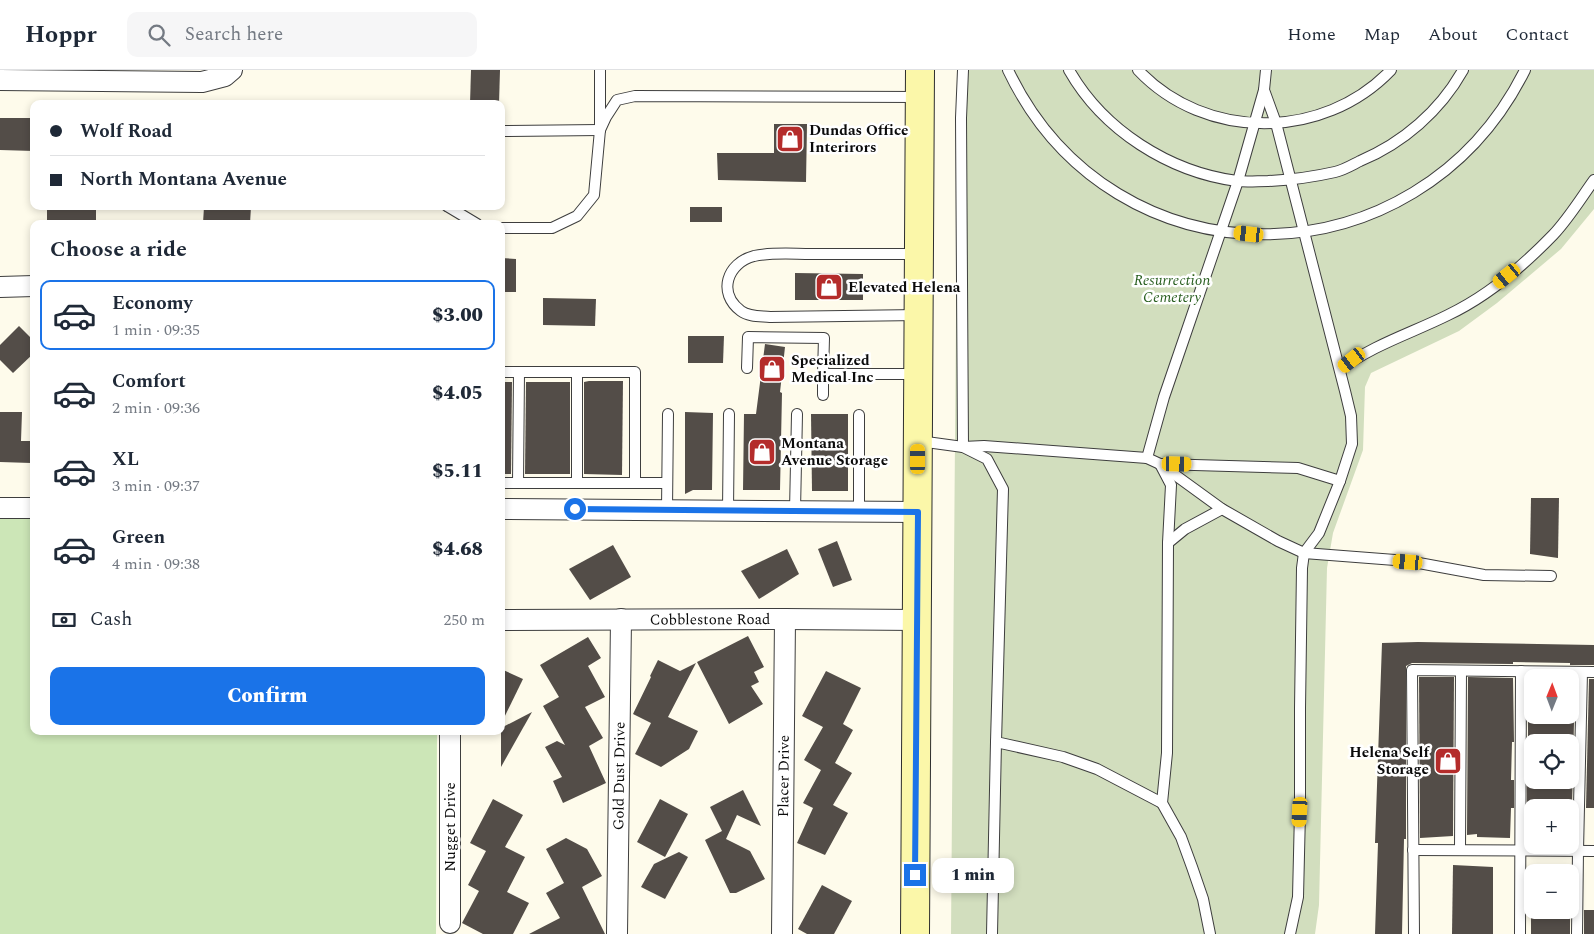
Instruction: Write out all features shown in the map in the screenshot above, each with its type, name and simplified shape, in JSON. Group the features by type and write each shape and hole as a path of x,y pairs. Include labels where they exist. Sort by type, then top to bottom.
{"main road":[{"path":"915,934 920,70"}],"street":[{"path":"0,80 202,82 225,76 232,70"},
{"path":"0,287 30,286"},
{"path":"0,508 30,508"},
{"path":"505,509 918,512"},
{"name":"Gold Dust Drive","path":"617,934 621,619"},
{"name":"Placer Drive","path":"782,934 785,619"},
{"name":"Cobblestone Road","path":"505,620 917,620"},
{"name":"Nugget Drive","path":"450,735 450,923"}],"lane":[{"path":"505,228 552,228 577,216 594,195 600,130 600,70"},
{"path":"963,70 961,118 963,447"},
{"path":"1008,70 1018,92 1042,127 1071,158 1104,185 1140,206 1180,222 1221,231 1277,235 1306,232 1345,224 1383,210 1419,191 1451,167 1480,138 1505,106 1525,70"},
{"path":"1068,70 1077,86 1109,122 1148,150 1191,170 1238,181 1292,180 1338,171 1381,152 1420,124 1452,89 1463,70"},
{"path":"1138,70 1162,91 1181,103 1222,119 1254,124 1294,122 1318,116 1341,107 1362,94 1391,70"},
{"path":"1147,458 1164,397 1238,181 1264,90 1266,70"},
{"path":"1264,90 1276,123 1306,232 1351,416 1352,444 1340,481 1319,533 1304,553 1298,897 1290,934"},
{"path":"600,130 617,100 635,96 920,98"},
{"path":"505,131 600,130"},
{"path":"1340,370 1352,360 1408,332 1448,316 1478,299 1554,234 1594,180"},
{"path":"454,210 470,220"},
{"path":"919,254 787,254 756,256 741,261 732,270 728,281 729,292 740,310 756,316 919,315"},
{"path":"747,368 748,337 824,338 823,395"},
{"path":"505,372 635,372 635,483"},
{"path":"518,483 519,372"},
{"path":"577,372 577,483"},
{"path":"823,374 919,374"},
{"path":"666,509 668,414"},
{"path":"728,510 729,414"},
{"path":"795,511 797,414"},
{"path":"859,415 859,511"},
{"path":"918,441 963,447 984,446 1147,458 1160,464 1222,508 1278,541 1304,553 1408,562 1484,575 1551,576"},
{"path":"963,447 987,459 1003,489 992,934"},
{"path":"1160,464 1298,468 1340,481"},
{"path":"1160,464 1171,485 1168,543 1167,753 1162,803"},
{"path":"505,482 667,483"},
{"path":"1168,543 1185,530 1222,508"},
{"path":"1414,934 1412,670 1594,672"},
{"path":"1460,850 1461,671"},
{"path":"1520,934 1521,671"},
{"path":"1579,806 1582,672"},
{"path":"996,742 1063,757 1097,769 1162,803 1181,837 1192,867 1203,899 1210,934"},
{"path":"1413,850 1524,851"},
{"path":"1579,851 1594,851"},
{"path":"1577,934 1578,854"}],"green space":[{"name":"Resurrection Cemetery","path":"958,70 1594,70 1594,209 1561,249 1497,303 1459,331 1371,373 1365,387 1363,450 1333,533 1327,568 1319,905 1315,934 951,934"},
{"path":"0,502 30,503 30,735 437,735 436,934 0,934"}],"building":[{"path":"471,70 500,70 499,100 470,100"},
{"path":"0,118 30,118 30,151 0,150"},
{"name":"Dundas Office Interirors","path":"774,124 807,124 806,182 718,180 717,153 774,153"},
{"path":"690,207 722,207 722,222 690,222"},
{"path":"47,210 96,210 96,220 47,220"},
{"path":"204,210 251,210 250,220 203,220"},
{"path":"505,258 516,259 516,292 505,292"},
{"name":"Elevated Helena","path":"795,273 863,274 863,300 795,300"},
{"path":"543,298 596,299 595,326 543,325"},
{"path":"19,326 30,337 30,357 13,373 0,360 0,345"},
{"path":"688,336 724,336 723,363 688,363"},
{"name":"Montana Avenue Storage","path":"765,344 785,347 780,392 782,393 780,490 743,490 744,414 756,414"},
{"path":"623,381 622,475 584,474 584,382"},
{"path":"505,382 512,382 511,474 505,474"},
{"path":"526,382 570,382 570,474 525,474"},
{"path":"0,412 22,412 21,441 30,441 30,463 0,462"},
{"path":"685,412 713,413 712,490 693,490 685,494"},
{"path":"811,414 848,414 848,491 812,491"},
{"path":"1531,498 1559,498 1558,558 1530,554"},
{"path":"837,541 852,580 833,587 818,549"},
{"path":"613,545 631,577 590,600 569,569"},
{"path":"787,549 799,574 759,599 741,571"},
{"path":"748,636 764,667 754,672 759,682 751,686 763,704 729,724 697,662"},
{"path":"588,637 601,658 588,666 605,697 585,707 603,738 589,746 606,783 563,803 553,781 562,777 545,747 557,741 565,745 543,706 559,697 540,665"},
{"path":"1382,643 1594,645 1594,665 1513,662 1513,664 1412,663 1406,666 1406,839 1404,839 1402,934 1375,934 1378,843 1375,843"},
{"path":"658,660 680,671 696,663 668,717 698,731 689,749 661,767 635,754 651,723 633,714"},
{"path":"505,671 523,679 505,716"},
{"path":"826,671 861,688 843,724 853,730 835,763 852,773 833,805 848,813 825,855 797,843 813,808 803,803 821,770 804,760 823,727 802,716"},
{"path":"1419,677 1454,677 1453,836 1420,838"},
{"path":"1468,677 1513,678 1514,742 1512,742 1511,780 1514,780 1514,808 1511,808 1510,838 1477,837 1477,834 1467,835"},
{"path":"1589,679 1594,679 1594,808 1586,808"},
{"path":"532,712 501,767 501,735 505,735 505,726"},
{"path":"1528,724 1574,724 1574,734 1528,734"},
{"path":"1527,789 1572,789 1572,799 1527,799"},
{"path":"743,790 761,826 737,815 726,839 750,851 765,879 736,893 730,893 705,840 722,831 710,807"},
{"path":"493,799 523,815 505,847 525,857 507,892 529,903 513,934 483,934 462,923 479,891 468,885 486,851 470,843"},
{"path":"660,799 688,814 665,857 637,842"},
{"path":"566,838 587,849 602,876 582,887 605,934 529,934 560,918 546,893 564,883 546,849"},
{"path":"679,852 688,857 665,899 641,887 654,864"},
{"path":"1453,865 1493,867 1493,934 1452,934"},
{"path":"822,885 852,901 834,934 807,934 798,929"},
{"path":"1584,910 1594,910 1594,934 1584,934"},
{"path":"1531,919 1570,919 1570,934 1531,934"}],"place":[{"name":"Dundas Office Interirors","path":"790,139"},
{"name":"Elevated Helena","path":"829,287"},
{"name":"Specialized Medical Inc","path":"772,369"},
{"name":"Montana Avenue Storage","path":"762,452"},
{"name":"Helena Self Storage","path":"1448,761"}],"route":[{"path":"575,509 918,512 915,875"}]}
